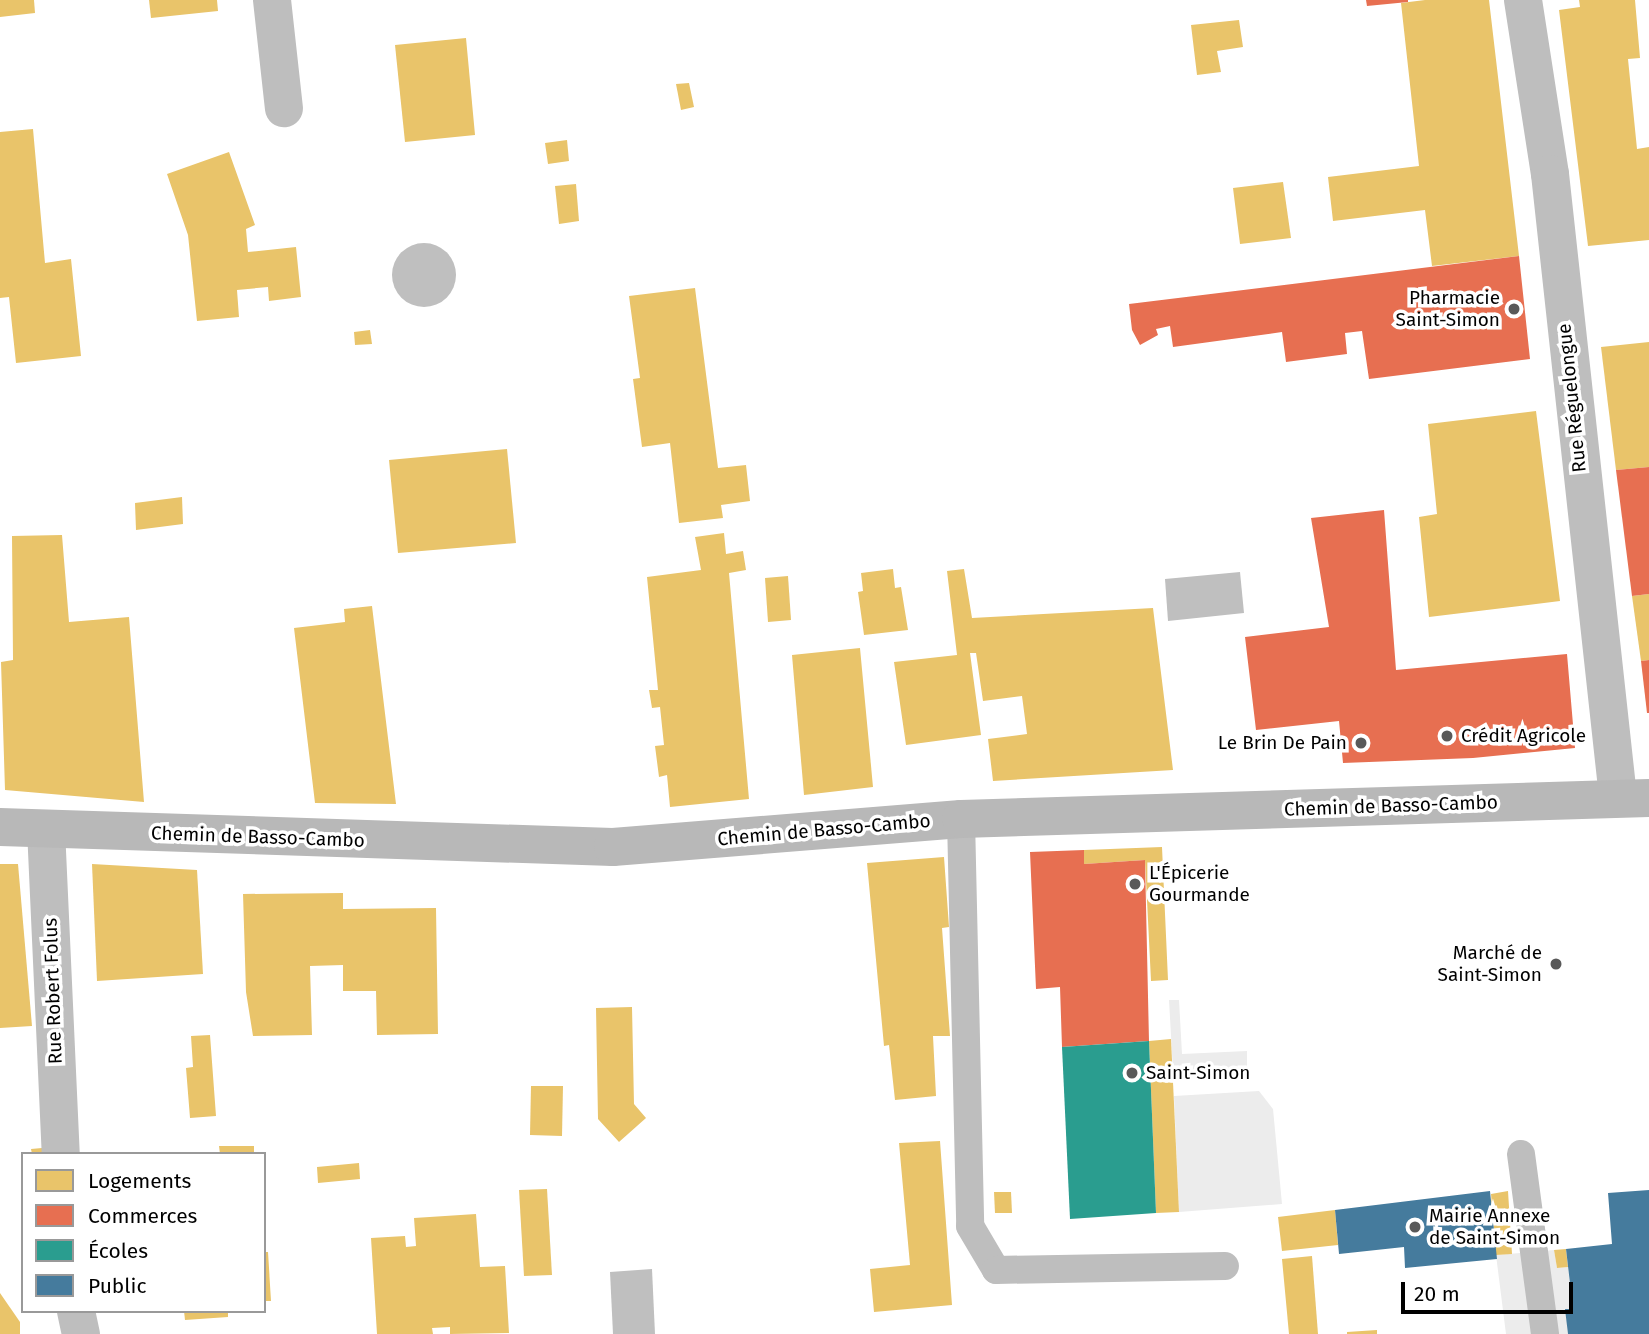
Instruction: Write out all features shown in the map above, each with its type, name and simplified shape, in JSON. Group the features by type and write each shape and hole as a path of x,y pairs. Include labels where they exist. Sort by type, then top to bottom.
{"street":[{"path":"272,0 284,108"},
{"name":"Rue Réguelongue","path":"1523,0 1550,174 1570,388 1634,798"},
{"name":"Chemin de Basso-Cambo","path":"0,827 613,847 961,819 1634,798"},
{"name":"Rue Robert Folus","path":"46,829 61,1152"},
{"path":"76,1313 81,1334"}],"lane":[{"path":"961,819 970,1226 996,1270 1225,1266"},
{"path":"1521,1154 1545,1334"}],"shaded area":[{"path":"418,243 430,243 447,252 454,263 454,287 447,298 430,307 418,307 406,302 397,293 392,281 392,269 397,257 406,248"},
{"path":"1240,572 1244,613 1168,621 1165,579"},
{"path":"1169,1000 1179,1000 1182,1054 1247,1051 1247,1067 1173,1071"},
{"path":"1259,1091 1273,1109 1282,1204 1179,1212 1174,1096"},
{"path":"1554,1250 1557,1268 1568,1267 1573,1309 1566,1309 1568,1334 1506,1334 1496,1255"},
{"path":"652,1269 655,1334 613,1334 610,1272"}],"building: Logements":[{"path":"0,0 34,0 35,13 0,17"},
{"path":"149,0 217,0 218,11 151,18"},
{"path":"1425,0 1489,0 1519,256 1432,266 1425,210 1333,221 1328,177 1419,166 1401,3"},
{"path":"1579,0 1635,0 1640,58 1628,59 1637,149 1649,147 1649,240 1588,246 1559,10 1580,7"},
{"path":"1239,20 1243,47 1217,51 1221,72 1197,75 1191,25"},
{"path":"466,38 475,135 405,142 395,45"},
{"path":"689,83 694,107 681,110 676,84"},
{"path":"33,129 45,263 71,259 81,356 16,363 9,297 0,298 0,132"},
{"path":"567,140 569,161 548,164 545,143"},
{"path":"229,152 255,225 246,229 248,252 296,247 301,297 269,301 268,287 237,290 239,317 197,321 188,235 167,174"},
{"path":"1283,182 1291,238 1240,244 1233,188"},
{"path":"576,184 579,221 559,224 555,186"},
{"path":"695,288 718,468 746,465 750,501 721,505 723,518 679,523 670,443 642,447 633,379 640,378 629,296"},
{"path":"370,330 372,344 355,345 354,332"},
{"path":"1649,342 1649,467 1616,470 1601,347"},
{"path":"1536,411 1560,601 1429,617 1419,517 1437,514 1428,424"},
{"path":"507,449 516,543 398,553 389,460"},
{"path":"182,497 183,524 136,530 135,503"},
{"path":"724,533 726,554 743,551 746,570 729,573 749,799 670,807 667,775 659,777 655,746 664,745 660,707 652,708 649,690 658,690 647,577 701,570 695,537"},
{"path":"62,535 69,622 129,617 144,802 5,790 1,662 13,660 12,536"},
{"path":"893,569 895,588 901,587 908,630 864,635 858,592 863,591 861,573"},
{"path":"964,569 972,618 1153,608 1173,770 993,781 988,739 1027,734 1022,696 983,701 976,653 970,653 981,735 906,745 894,662 957,655 947,571"},
{"path":"788,576 791,620 768,622 765,578"},
{"path":"1649,594 1649,660 1641,661 1632,596"},
{"path":"372,606 396,804 315,803 294,628 345,622 344,609"},
{"path":"860,648 873,787 804,795 792,655"},
{"path":"1162,847 1168,980 1151,981 1145,860 1084,864 1084,850"},
{"path":"944,857 949,927 942,928 950,1036 933,1036 936,1096 895,1100 889,1045 884,1046 867,863"},
{"path":"0,864 18,864 32,1026 0,1028"},
{"path":"92,864 197,870 203,974 97,981"},
{"path":"343,893 343,909 436,908 438,1034 377,1035 376,991 343,991 343,965 310,966 312,1035 253,1036 246,992 243,894"},
{"path":"632,1007 634,1104 646,1118 619,1142 598,1119 596,1008"},
{"path":"210,1035 216,1116 190,1118 186,1068 193,1067 191,1036"},
{"path":"1171,1039 1179,1212 1156,1213 1149,1041"},
{"path":"531,1086 563,1086 562,1136 530,1135"},
{"path":"940,1141 952,1305 874,1312 870,1269 910,1265 899,1143"},
{"path":"219,1146 254,1146 254,1152 220,1152"},
{"path":"42,1148 42,1152 32,1152 31,1149"},
{"path":"359,1163 360,1179 318,1183 317,1167"},
{"path":"547,1189 552,1275 524,1276 519,1190"},
{"path":"1508,1191 1512,1254 1496,1255 1491,1194"},
{"path":"994,1192 1011,1192 1012,1213 995,1213"},
{"path":"1335,1210 1338,1245 1282,1251 1278,1217"},
{"path":"476,1214 480,1267 505,1266 509,1333 450,1334 450,1327 432,1328 433,1334 377,1334 371,1238 405,1236 406,1247 416,1246 414,1218"},
{"path":"1566,1249 1568,1267 1557,1268 1554,1250"},
{"path":"266,1252 268,1252 271,1301 266,1301"},
{"path":"1312,1256 1318,1334 1289,1334 1282,1259"},
{"path":"0,1293 20,1322 20,1334 0,1334"},
{"path":"184,1313 228,1313 228,1317 185,1320"},
{"path":"1377,1330 1377,1334 1347,1334 1347,1332"}],"building: Commerces":[{"path":"1366,0 1408,0 1408,2 1367,6"},
{"path":"1519,256 1530,359 1369,379 1362,331 1345,333 1347,354 1286,362 1282,332 1173,347 1170,326 1156,329 1158,335 1140,345 1132,330 1129,304"},
{"path":"1649,467 1649,594 1632,596 1616,470"},
{"path":"1384,510 1396,670 1567,654 1575,748 1473,758 1343,763 1339,721 1256,730 1245,637 1329,627 1311,518"},
{"path":"1649,660 1649,713 1647,713 1641,661"},
{"path":"1084,850 1084,864 1145,860 1149,1041 1062,1047 1060,987 1036,989 1030,852"}],"building: Écoles":[{"path":"1149,1041 1156,1213 1070,1219 1062,1047"}],"building: Public":[{"path":"1649,1190 1649,1334 1568,1334 1565,1309 1573,1309 1566,1249 1612,1244 1608,1193"},
{"name":"Mairie Annexe de Saint-Simon","path":"1490,1191 1497,1259 1405,1268 1404,1247 1339,1254 1335,1210"}],"place":[{"name":"Pharmacie Saint-Simon","path":"1514,309"},
{"name":"Crédit Agricole","path":"1447,736"},
{"name":"Le Brin De Pain","path":"1361,743"},
{"name":"L'Épicerie Gourmande","path":"1135,884"},
{"name":"Marché de Saint-Simon","path":"1556,964"},
{"name":"Saint-Simon","path":"1132,1073"},
{"name":"Mairie Annexe de Saint-Simon","path":"1415,1227"}]}
